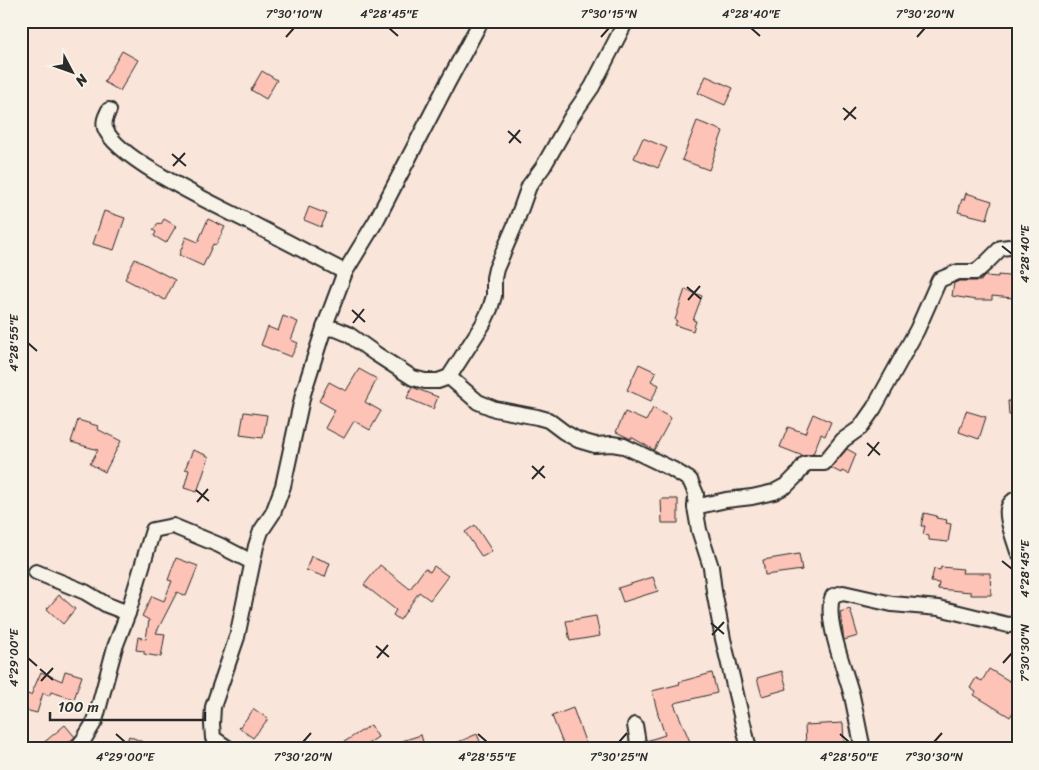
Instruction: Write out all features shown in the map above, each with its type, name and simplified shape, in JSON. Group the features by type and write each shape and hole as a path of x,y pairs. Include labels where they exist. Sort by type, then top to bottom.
{"street":[{"path":"229,749 213,738 213,707 237,637 256,546 261,531 273,513 283,486 303,394 324,328 345,272 376,221 481,21"},
{"path":"324,328 336,329 348,334 413,378 425,381 438,381 449,377 483,324 490,309 494,296 496,269 529,186 592,86 626,21"},
{"path":"109,110 104,121 107,132 125,152 142,164 192,193 345,272"},
{"path":"695,507 774,492 787,485 805,464 824,463 844,440 860,428 874,408 917,330 939,280 958,272 976,272 1001,248 1018,246"},
{"path":"449,377 478,402 495,409 548,420 578,440 595,445 612,444 624,446 672,469 690,480 696,494 695,507 699,530 711,567 722,639 749,749"},
{"path":"1018,498 1011,502 1007,516 1018,552"},
{"path":"76,749 95,721 115,647 128,613 142,563 154,530 173,526 219,545 252,562"},
{"path":"36,572 77,588 107,605 128,613"},
{"path":"863,749 851,694 834,638 830,604 833,596 843,593 892,604 939,608 1008,625 1018,624"},
{"path":"635,725 639,749"}],"building":[{"path":"122,51 138,60 120,91 104,82"},
{"path":"262,71 277,80 266,99 251,90"},
{"path":"706,76 733,88 725,105 698,93"},
{"path":"697,121 723,131 709,170 682,160"},
{"path":"643,138 667,148 658,168 634,158"},
{"path":"966,193 992,201 987,219 958,212"},
{"path":"309,207 327,214 321,227 304,220"},
{"path":"104,211 125,218 114,250 93,244"},
{"path":"164,219 176,226 166,243 154,236 156,232 153,230"},
{"path":"208,219 225,227 216,245 213,244 203,266 179,255 186,237 198,242"},
{"path":"135,259 175,280 165,300 125,279"},
{"path":"998,275 1018,277 1018,296 1013,295 1013,298 992,296 992,300 976,300 952,296 954,283 960,281 981,281 985,276 998,277"},
{"path":"685,289 702,296 693,320 696,321 693,331 675,325"},
{"path":"283,316 298,322 291,340 298,343 291,357 261,345 268,327 278,331"},
{"path":"639,364 656,372 651,381 659,385 651,401 627,390"},
{"path":"359,369 377,379 365,402 381,411 370,430 354,421 344,438 325,428 335,410 319,401 329,382 346,391"},
{"path":"412,387 438,397 433,409 407,398"},
{"path":"1008,401 1018,401 1018,415 1009,415"},
{"path":"653,408 671,418 654,450 631,437 631,439 616,432 625,412 646,421"},
{"path":"966,411 986,417 979,439 959,432"},
{"path":"244,412 267,415 263,438 240,435"},
{"path":"813,414 831,422 825,436 821,434 813,454 803,456 780,447 788,427 805,433"},
{"path":"78,420 98,426 97,429 121,441 105,472 90,464 98,450 71,442"},
{"path":"847,449 856,454 848,474 831,468"},
{"path":"193,450 209,457 197,492 184,488 189,470 185,469"},
{"path":"661,499 678,499 678,523 662,523"},
{"path":"924,513 947,520 946,523 951,524 948,542 929,540 929,536 923,534 925,526 921,526"},
{"path":"475,525 492,551 482,557 465,532"},
{"path":"799,554 802,570 765,575 763,560"},
{"path":"311,556 330,563 325,577 306,570"},
{"path":"176,558 198,566 186,596 177,592 156,633 165,634 161,657 144,654 144,651 136,650 138,637 146,639 149,620 142,616 152,596 164,601 172,581 168,580"},
{"path":"380,565 410,589 425,568 430,572 434,566 448,576 430,600 419,592 400,620 393,615 396,610 364,585"},
{"path":"941,567 963,569 962,573 990,573 991,595 971,595 971,592 938,589 939,583 931,582 934,569 940,570"},
{"path":"653,577 658,591 623,602 618,588"},
{"path":"59,595 75,609 63,624 47,609"},
{"path":"850,609 858,636 844,640 840,612"},
{"path":"596,616 600,636 570,641 566,621"},
{"path":"989,669 1018,686 1018,704 1010,717 974,695 976,692 970,688 976,678 982,681"},
{"path":"65,671 82,676 74,699 51,692 49,696 43,693 37,713 21,709 21,693 31,695 41,672 62,681"},
{"path":"782,671 787,689 762,696 757,678"},
{"path":"712,673 717,693 674,704 691,744 682,749 677,747 670,749 648,749 646,741 665,735 652,691"},
{"path":"573,708 587,747 583,749 565,749 552,716"},
{"path":"254,709 268,719 253,738 239,728"},
{"path":"843,723 844,744 806,746 805,725"},
{"path":"65,725 75,737 60,749 36,749"},
{"path":"371,725 378,737 360,749 333,749"},
{"path":"477,734 481,749 442,749"},
{"path":"421,735 425,749 404,749 402,741"},
{"path":"129,736 145,743 143,749 124,749"}]}
